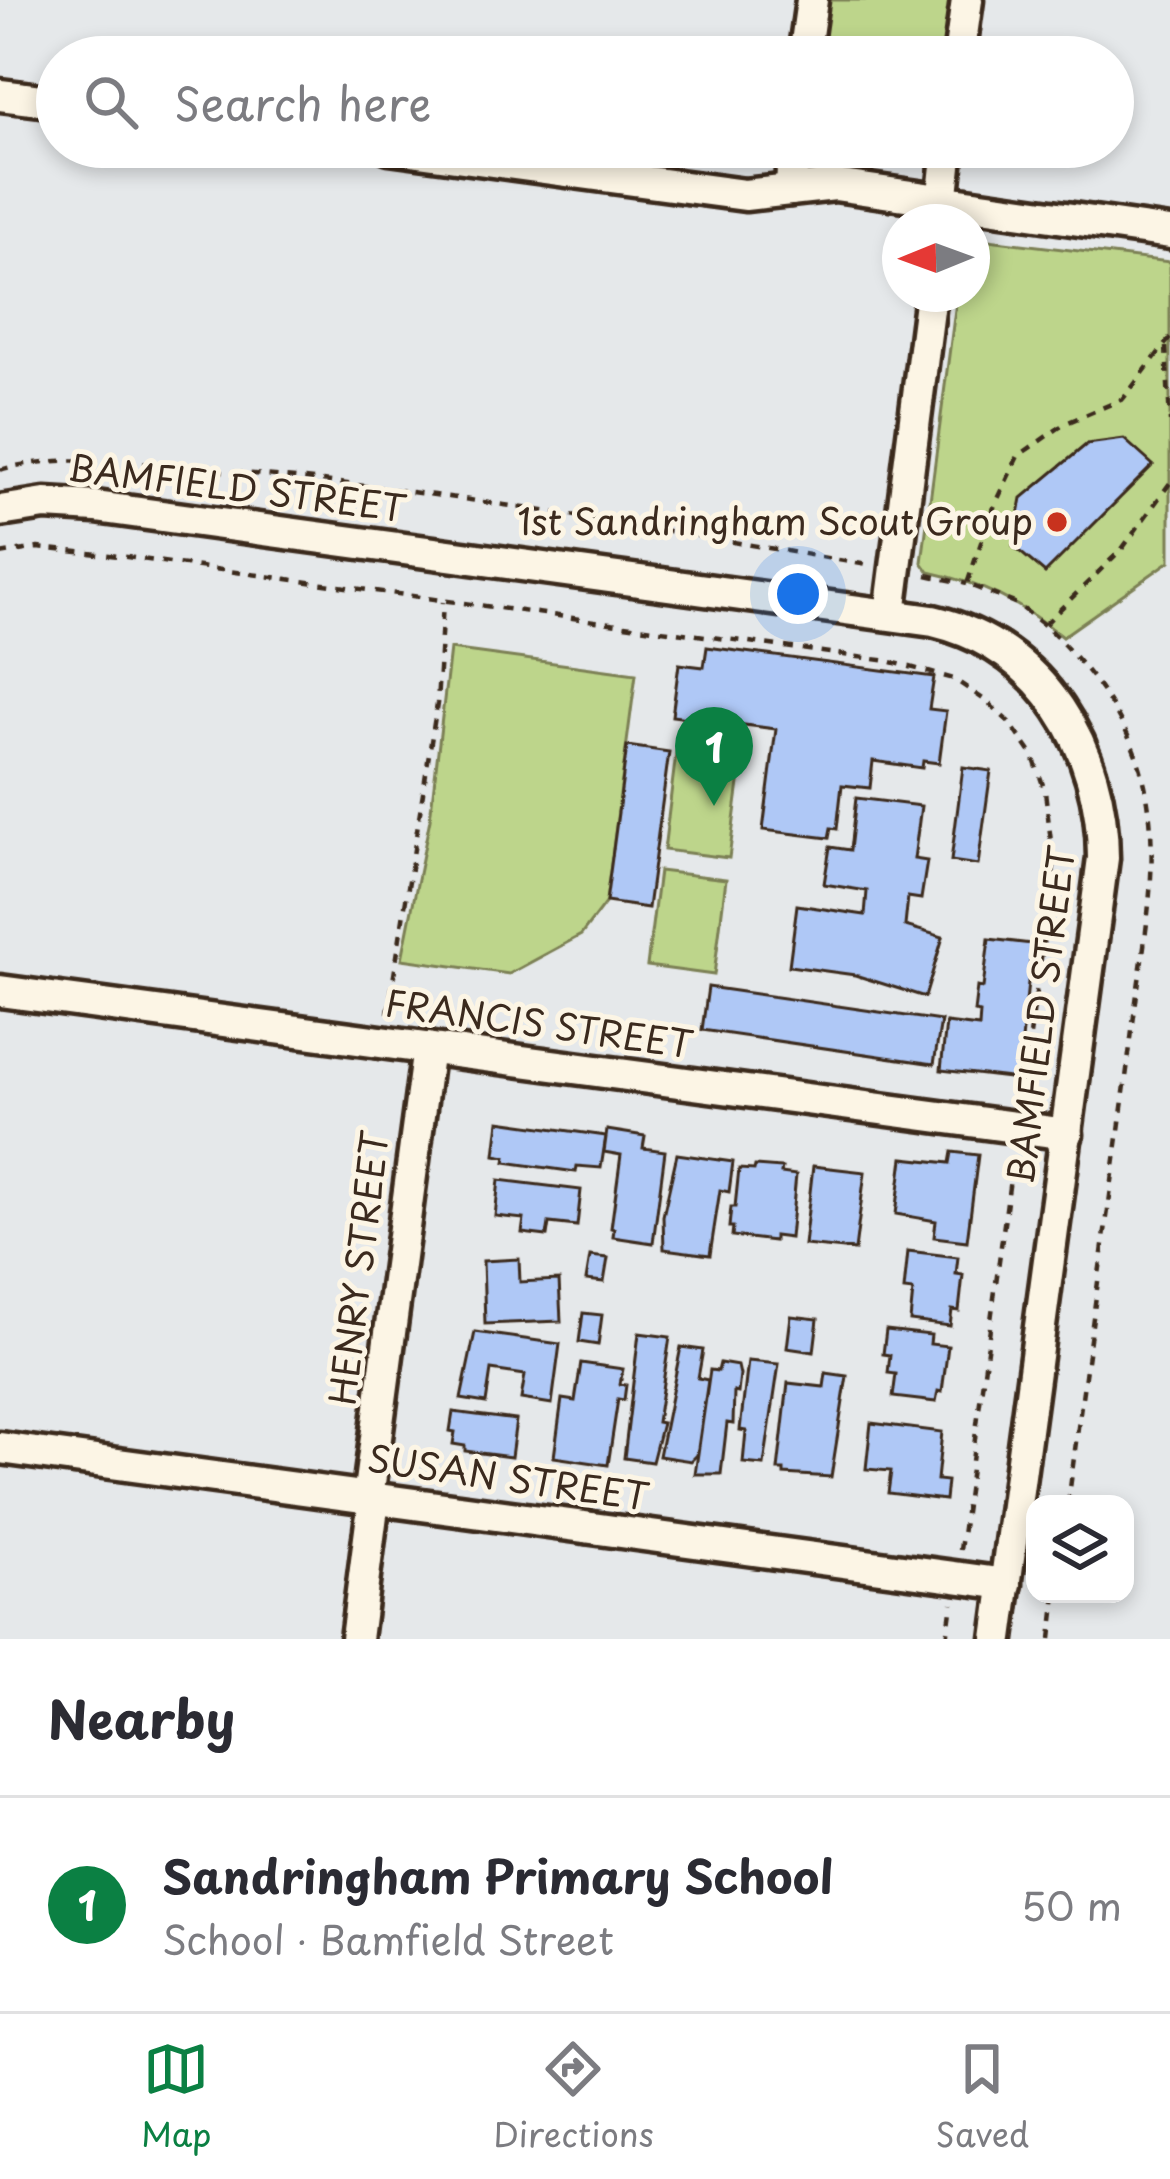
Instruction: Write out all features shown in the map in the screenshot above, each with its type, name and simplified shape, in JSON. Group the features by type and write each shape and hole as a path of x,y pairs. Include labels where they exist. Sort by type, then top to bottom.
{"street":[{"path":"808,36 812,0"},
{"path":"962,36 967,0"},
{"path":"0,94 36,99"},
{"path":"545,168 745,195 835,185 910,204"},
{"path":"791,190 792,168"},
{"path":"942,204 946,168"},
{"path":"990,216 1170,233"},
{"path":"890,614 930,312"},
{"name":"BAMFIELD STREET","path":"2,512 45,505 96,507 958,626 1013,658 1055,703 1091,766 1103,829 1103,858 998,1639"},
{"name":"FRANCIS STREET","path":"0,991 1067,1134"},
{"name":"HENRY STREET","path":"356,1639 428,1048"},
{"name":"SUSAN STREET","path":"0,1448 1006,1584"}],"path":[{"path":"967,584 990,515 1018,456 1066,423 1124,399 1170,338"},
{"path":"1166,347 1170,422"},
{"path":"0,470 66,463 144,464 254,473 501,506 967,584 1017,604 1044,625"},
{"path":"0,554 38,548 119,556 888,661 954,679 1010,723 1033,756 1045,791 1054,867 947,1639"},
{"path":"384,1042 437,704 443,601"},
{"path":"1051,1639 1055,1603"}],"green space":[{"path":"828,0 952,0 948,36 824,36"},
{"path":"990,240 1170,262 1170,561 1062,637 1016,604 983,588 929,572 922,562 955,312 990,312"},
{"path":"450,649 636,674 606,902 581,935 509,974 402,959 430,819"},
{"path":"679,730 745,738 729,858 664,850"},
{"path":"659,871 726,879 714,975 647,966"}],"building":[{"name":"1st Sandringham Scout Group","path":"1124,439 1153,465 1045,573 1013,546 1022,498 1087,444"},
{"path":"707,647 934,677 929,709 946,711 939,763 923,761 922,768 873,761 870,788 842,785 837,829 831,828 829,838 763,830 776,729 672,716 679,664 704,667"},
{"path":"627,746 669,752 648,908 606,902"},
{"path":"963,767 991,771 978,865 951,861"},
{"path":"856,798 921,806 914,859 927,861 921,899 908,897 905,926 943,937 925,997 855,975 789,966 797,905 865,915 867,891 824,884 830,847 850,850"},
{"path":"989,939 1032,944 1018,1079 941,1070 946,1023 979,1027 980,1013 974,1012 977,987 983,988"},
{"path":"708,987 941,1021 934,1064 702,1030"},
{"path":"499,1121 606,1136 601,1168 577,1166 576,1172 505,1162 506,1157 495,1155"},
{"path":"607,1130 645,1136 643,1148 665,1151 653,1243 613,1237 621,1155 604,1152"},
{"path":"952,1152 978,1155 967,1241 934,1237 936,1221 896,1214 903,1158 950,1163"},
{"path":"677,1154 733,1162 729,1192 720,1190 710,1255 664,1249 663,1216"},
{"path":"755,1166 782,1168 781,1173 796,1175 790,1238 732,1236 731,1207 735,1207 739,1169 754,1170"},
{"path":"813,1166 865,1172 855,1250 804,1245"},
{"path":"499,1180 581,1190 577,1226 549,1223 547,1236 522,1233 524,1219 495,1216"},
{"path":"908,1251 958,1257 956,1274 963,1275 959,1311 952,1310 950,1326 910,1321 913,1291 904,1290"},
{"path":"590,1256 608,1258 604,1282 586,1280"},
{"path":"519,1259 520,1282 559,1280 561,1321 485,1324 483,1261"},
{"path":"583,1313 602,1315 598,1345 579,1342"},
{"path":"791,1316 818,1319 814,1352 787,1348"},
{"path":"886,1330 931,1335 930,1344 948,1346 942,1392 938,1391 936,1402 893,1397 896,1374 888,1373 890,1355 883,1354"},
{"path":"475,1332 560,1344 552,1404 521,1399 525,1375 491,1370 486,1403 461,1399"},
{"path":"639,1333 670,1337 657,1422 662,1423 652,1462 624,1458"},
{"path":"681,1347 703,1350 698,1378 708,1380 697,1455 691,1461 659,1456"},
{"path":"748,1361 779,1364 764,1465 743,1463 746,1431 740,1430"},
{"path":"581,1363 623,1369 624,1400 618,1399 608,1465 554,1457 562,1399 575,1401"},
{"path":"720,1363 738,1366 740,1375 733,1424 727,1423 721,1474 695,1474 710,1370 718,1371"},
{"path":"826,1373 847,1376 831,1477 784,1474 778,1470 788,1383 824,1387"},
{"path":"453,1412 516,1420 511,1457 465,1451 465,1446 453,1444"},
{"path":"871,1423 942,1432 937,1480 947,1481 945,1500 888,1493 891,1471 866,1469"}],"place":[{"name":"1st Sandringham Scout Group","path":"1057,522"},
{"name":"Sandringham Primary School","path":"714,806"}]}
